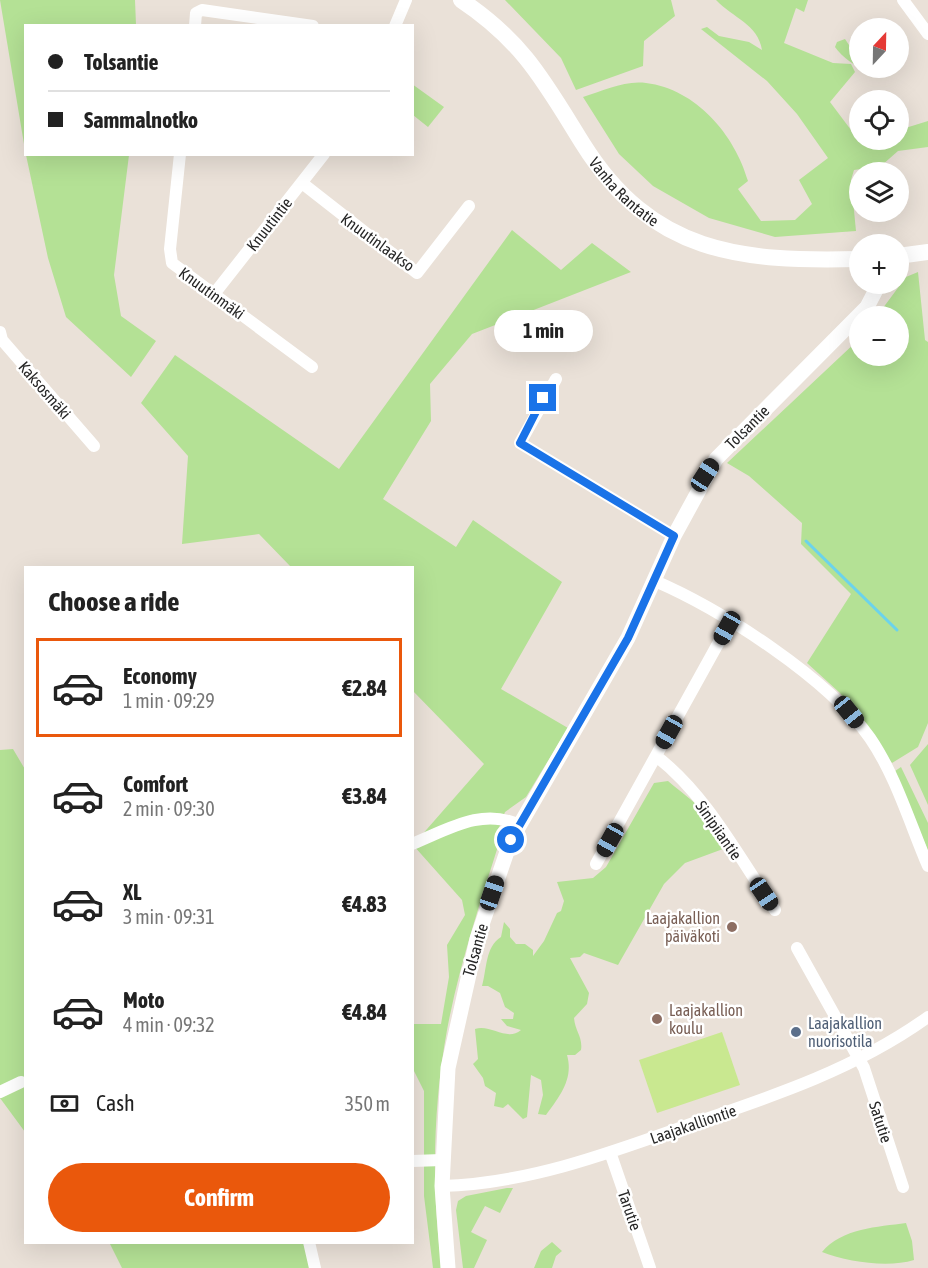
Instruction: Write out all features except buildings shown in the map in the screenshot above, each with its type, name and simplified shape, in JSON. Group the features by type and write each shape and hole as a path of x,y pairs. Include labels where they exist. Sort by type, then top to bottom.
{"main road":[{"name":"Vanha Rantatie","path":"461,0 522,51 559,102 599,168 630,203 656,222 696,243 735,253 799,260 849,259"},
{"path":"909,255 928,252"},
{"path":"909,258 928,260"}],"street":[{"path":"396,24 406,0"},
{"path":"903,0 928,34"},
{"path":"195,24 196,14 202,10 299,24"},
{"name":"Knuutinmäki","path":"180,156 170,258 188,277 312,367"},
{"name":"Knuutintie","path":"214,294 322,156"},
{"name":"Knuutinlaakso","path":"302,183 417,273 469,206"},
{"name":"Tolsantie","path":"447,1268 442,1160 448,1068 460,1006 504,856 519,825 628,638 674,536 716,459 867,307 874,294"},
{"name":"Kaksosmäki","path":"1,338 94,446"},
{"path":"556,379 520,443 674,536"},
{"path":"655,581 730,622 783,656 844,706 870,738 884,764 928,866"},
{"path":"596,864 730,622"},
{"name":"Sinipiiantie","path":"656,756 675,771 694,794 775,910"},
{"path":"414,843 449,826 489,818 508,820 519,825"},
{"name":"Satutie","path":"797,948 864,1068 903,1187"},
{"name":"Laajakalliontie","path":"442,1186 535,1173 610,1152 800,1086 857,1059 928,1017"},
{"path":"0,1092 21,1082"},
{"name":"Tarutie","path":"610,1152 650,1268"},
{"path":"414,1161 442,1160"},
{"path":"309,1244 315,1268"}],"green space":[{"path":"0,0 135,0 136,24 24,24 24,144"},
{"path":"505,0 671,0 675,16 644,41 643,66 576,90 561,58"},
{"path":"716,0 808,0 804,12 796,8 784,43 833,63 849,64 850,78 830,102 849,127 849,150 906,150 898,151 886,162 849,162 849,222 855,222 856,231 775,237 709,218 653,186 619,154 583,97 638,82 664,87 681,94 711,117 734,147 748,181 738,189 761,221 795,220 812,204 799,180 828,158 797,114 767,81 701,29 707,27 719,36 749,42 762,50 756,34"},
{"path":"845,39 849,45 849,61 835,47 837,42"},
{"path":"414,85 444,107 428,127 414,116"},
{"path":"928,121 928,147 909,150 909,127"},
{"path":"26,156 129,156 114,275 121,316 156,341 131,377 66,317 48,258"},
{"path":"512,230 561,270 592,243 631,272 472,334 430,384 431,421 383,499 456,547 473,520 562,582 501,689 568,728 526,797 505,812 495,838 500,840 470,935 458,982 442,1059 436,1119 436,1209 442,1268 433,1268 424,1196 424,1091 414,1071 414,1024 441,1024 449,977 447,945 465,915 462,900 414,844 484,764 414,692 414,566 290,566 259,534 182,544 188,456 141,403 175,355 339,469"},
{"path":"918,272 925,340 928,342 928,723 918,747 892,763 840,693 807,663 851,594 801,544 802,523 749,476 727,463 849,349 849,366 909,366 909,306 884,306 893,294 909,294 909,276"},
{"path":"928,744 928,805 910,765"},
{"path":"13,749 24,768 24,1131 0,1098 0,750"},
{"path":"901,767 928,823 928,851 895,771"},
{"path":"668,781 711,819 721,838 723,849 685,863 664,884 618,965 584,953 580,957 570,958 589,993 587,1004 574,1018 581,1041 581,1050 575,1055 567,1055 569,1064 567,1080 546,1115 538,1114 543,1095 541,1080 531,1075 527,1117 523,1119 508,1104 503,1108 494,1106 496,1093 485,1086 483,1078 473,1064 478,1059 475,1029 487,1029 505,1034 521,1030 507,1026 501,1019 513,1019 514,1013 505,1007 500,993 488,986 482,986 489,952 501,937 504,922 510,929 510,937 516,944 525,944 533,950 533,956 544,941 557,913 561,911 564,901 557,882 593,878 606,867 654,783"},
{"path":"722,1032 740,1085 657,1113 639,1060"},
{"path":"513,1188 500,1213 485,1206 471,1232 487,1240 474,1268 463,1268 456,1210 458,1201 466,1196"},
{"path":"906,1223 912,1241 914,1260 892,1264 868,1263 822,1252 830,1244 850,1233"},
{"path":"552,1242 562,1251 556,1256 552,1268 534,1268 541,1251"},
{"path":"110,1244 306,1244 310,1268 122,1268"}],"waterway":[{"path":"806,541 897,630"}],"place":[{"name":"Laajakallion päiväkoti","path":"732,927"},
{"name":"Laajakallion koulu","path":"657,1019"},
{"name":"Laajakallion nuorisotila","path":"796,1032"}],"route":[{"path":"511,840 543,780 628,638 674,536 520,443 521,436 543,398"}]}
